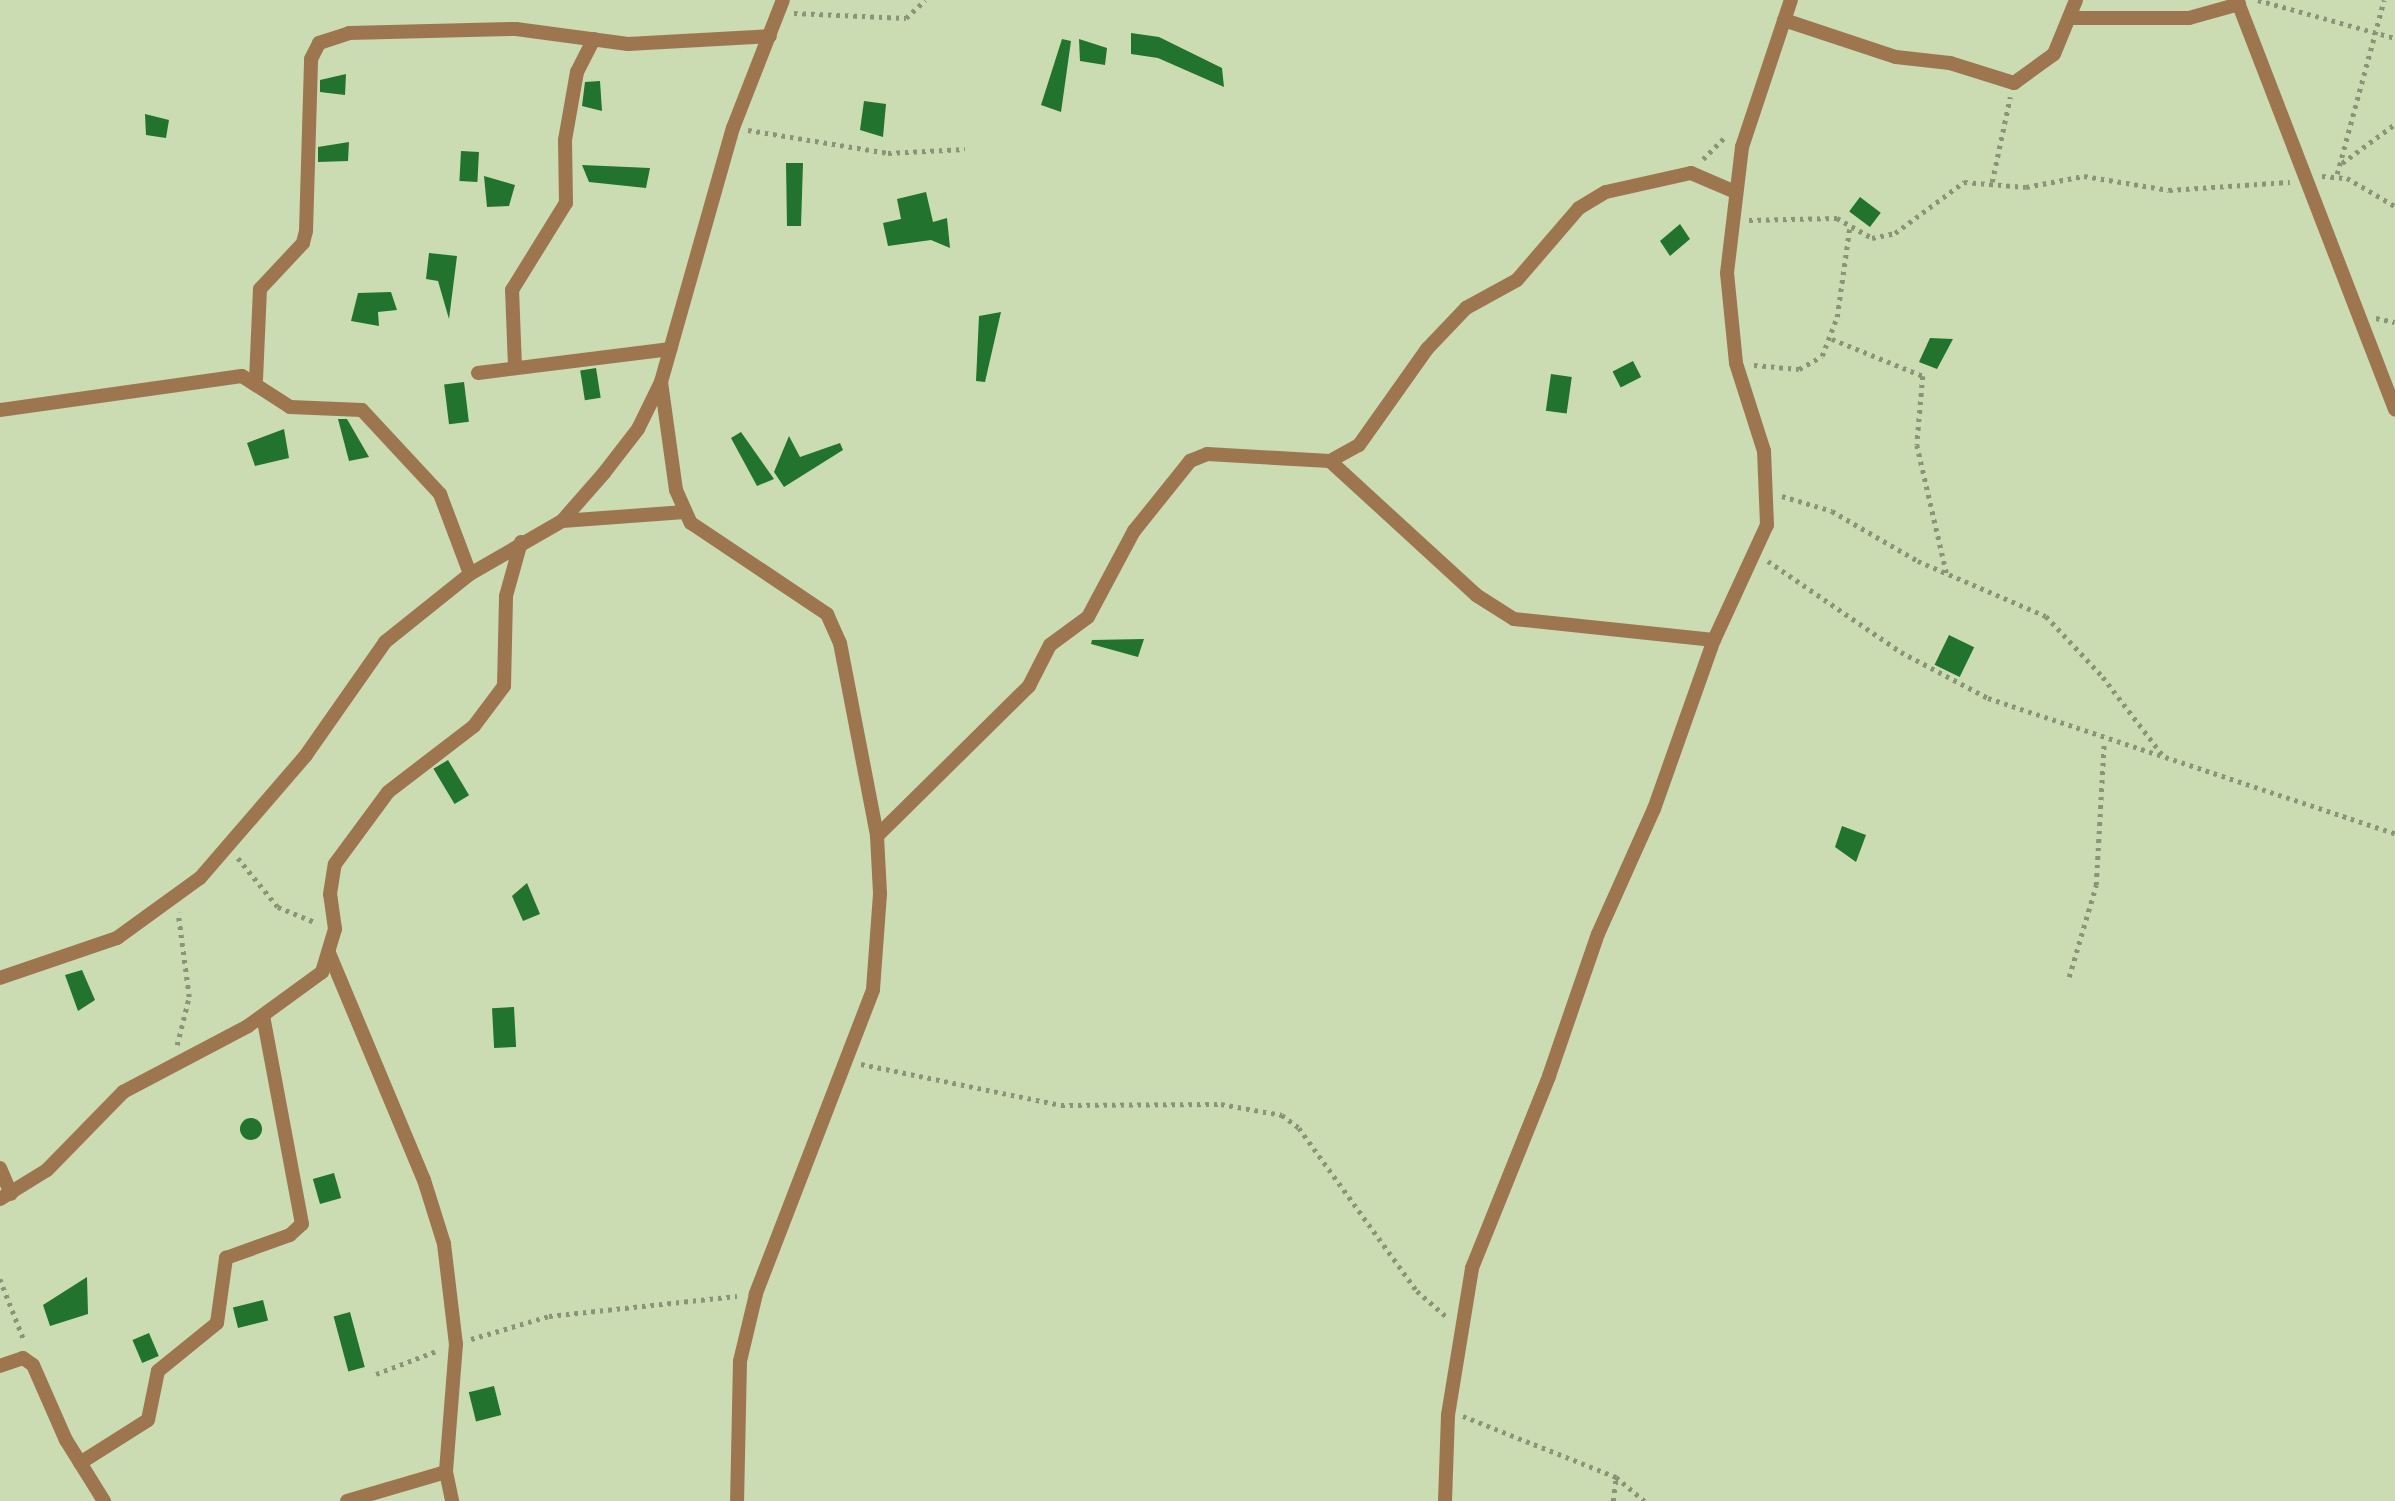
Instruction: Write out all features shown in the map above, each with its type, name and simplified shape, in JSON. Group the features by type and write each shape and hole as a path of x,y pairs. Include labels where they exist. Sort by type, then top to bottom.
{"street":[{"path":"562,521 638,429 661,382 733,128 783,0"},
{"path":"1445,1501 1448,1415 1459,1326 1486,1226 1549,1076 1598,934 1654,809 1714,640 1758,555 1768,494 1764,451 1736,363 1727,273 1733,191 1751,116 1791,0"},
{"path":"1784,20 1895,57 1950,63 2014,83 2054,54 2073,18 2076,0"},
{"path":"2073,18 2189,18 2238,2 2310,180 2395,410"},
{"path":"256,380 260,289 303,243 306,231 311,59 319,43 349,33 516,29 594,38 715,43 770,36"},
{"path":"515,367 512,290 566,203 565,140 577,72 594,38"},
{"path":"877,836 1029,686 1050,645 1088,617 1134,531 1190,461 1207,454 1330,461 1359,445 1458,316 1517,280 1579,208 1606,192 1691,173 1733,191"},
{"path":"478,373 671,349"},
{"path":"0,410 242,376 256,380 290,407 362,410 382,426 440,494 470,573"},
{"path":"661,382 676,490 685,512 702,536 827,614 840,643 877,836 880,894 873,990 756,1294 740,1361 737,1501"},
{"path":"1330,461 1476,595 1514,619 1714,640"},
{"path":"0,978 117,938 174,899 233,844 385,642 470,573 562,521 685,512"},
{"path":"0,1168 6,1196 47,1170 102,1110 172,1061 211,1048 263,1016 322,972 330,953 335,929 330,894 335,864 358,828 388,792 474,726 504,686 506,596 521,542"},
{"path":"330,953 425,1180 444,1244 456,1344 446,1472 452,1501"},
{"path":"80,1462 148,1420 158,1371 217,1323 226,1258 290,1235 302,1224 263,1016"},
{"path":"0,1366 23,1358 33,1365 80,1462 104,1501"},
{"path":"347,1501 446,1472"}],"path":[{"path":"779,15 845,11 906,18 925,0"},
{"path":"2258,0 2395,38"},
{"path":"2337,174 2378,32 2384,0"},
{"path":"1992,182 2014,83"},
{"path":"1691,173 1751,116"},
{"path":"2341,164 2395,124"},
{"path":"733,128 888,153 965,149"},
{"path":"1731,219 1821,216 1850,225 1872,238 1884,237 1950,187 1992,182 2026,187 2101,177 2169,190 2310,180 2337,174 2395,206"},
{"path":"1736,363 1811,366 1832,339 1850,225"},
{"path":"1832,339 1923,376 1916,445 1947,575"},
{"path":"1768,494 1832,511 1947,575 2046,616 2103,677 2165,758"},
{"path":"1758,555 1941,677 2104,740 2395,833"},
{"path":"2069,977 2096,885 2104,740"},
{"path":"233,844 253,883 278,907 335,929"},
{"path":"172,1061 189,997 174,899"},
{"path":"846,1060 1061,1105 1221,1104 1282,1115 1299,1128 1417,1291 1459,1326"},
{"path":"0,1279 33,1365"},
{"path":"376,1374 456,1344 549,1316 756,1294"},
{"path":"1448,1415 1469,1417 1517,1442 1616,1476 1645,1501"},
{"path":"1613,1501 1616,1476"}],"building":[{"path":"1131,33 1159,37 1222,68 1224,87 1158,58 1131,54"},
{"path":"1062,39 1071,41 1061,112 1041,105"},
{"path":"1079,39 1107,48 1105,65 1080,61"},
{"path":"346,74 345,95 320,92 320,80"},
{"path":"600,81 602,111 582,106 585,82"},
{"path":"864,101 886,104 883,137 860,130"},
{"path":"145,114 169,120 166,138 146,135"},
{"path":"349,142 348,161 318,162 318,147"},
{"path":"461,151 479,152 477,182 459,181"},
{"path":"786,163 803,163 801,226 787,226"},
{"path":"582,165 650,168 646,188 589,182"},
{"path":"484,176 515,185 509,206 487,207"},
{"path":"926,192 933,222 947,218 950,248 931,240 888,246 883,223 901,219 897,199"},
{"path":"1860,197 1881,213 1870,227 1849,211"},
{"path":"1680,224 1690,239 1670,256 1660,241"},
{"path":"429,253 457,256 449,319 438,281 426,279"},
{"path":"391,292 397,310 378,312 379,326 351,321 358,293"},
{"path":"1001,312 985,382 976,381 979,316"},
{"path":"1930,338 1953,339 1937,369 1919,362"},
{"path":"1633,361 1641,377 1621,387 1613,371"},
{"path":"596,368 601,398 585,400 580,371"},
{"path":"1551,374 1572,377 1567,414 1546,411"},
{"path":"464,382 469,422 449,424 444,384"},
{"path":"338,419 347,419 369,457 349,461"},
{"path":"284,429 289,458 255,466 247,443"},
{"path":"741,432 774,479 757,486 731,438"},
{"path":"789,436 800,457 840,443 843,450 784,487 774,472"},
{"path":"1949,635 1974,647 1960,677 1935,665"},
{"path":"1144,639 1138,657 1091,644 1092,640"},
{"path":"448,760 469,795 455,804 433,769"},
{"path":"1842,826 1866,835 1856,862 1835,847"},
{"path":"527,883 540,914 523,921 512,896"},
{"path":"82,970 95,1000 78,1011 65,975"},
{"path":"514,1007 516,1047 494,1048 492,1008"},
{"path":"251,1118 259,1121 262,1129 259,1137 251,1140 243,1137 240,1129 243,1121"},
{"path":"334,1173 341,1198 320,1204 313,1179"},
{"path":"87,1277 88,1314 50,1326 43,1305"},
{"path":"263,1300 268,1320 238,1328 233,1307"},
{"path":"350,1312 365,1367 348,1371 334,1316"},
{"path":"149,1333 159,1356 142,1363 132,1340"},
{"path":"494,1386 501,1415 476,1421 469,1392"}]}
